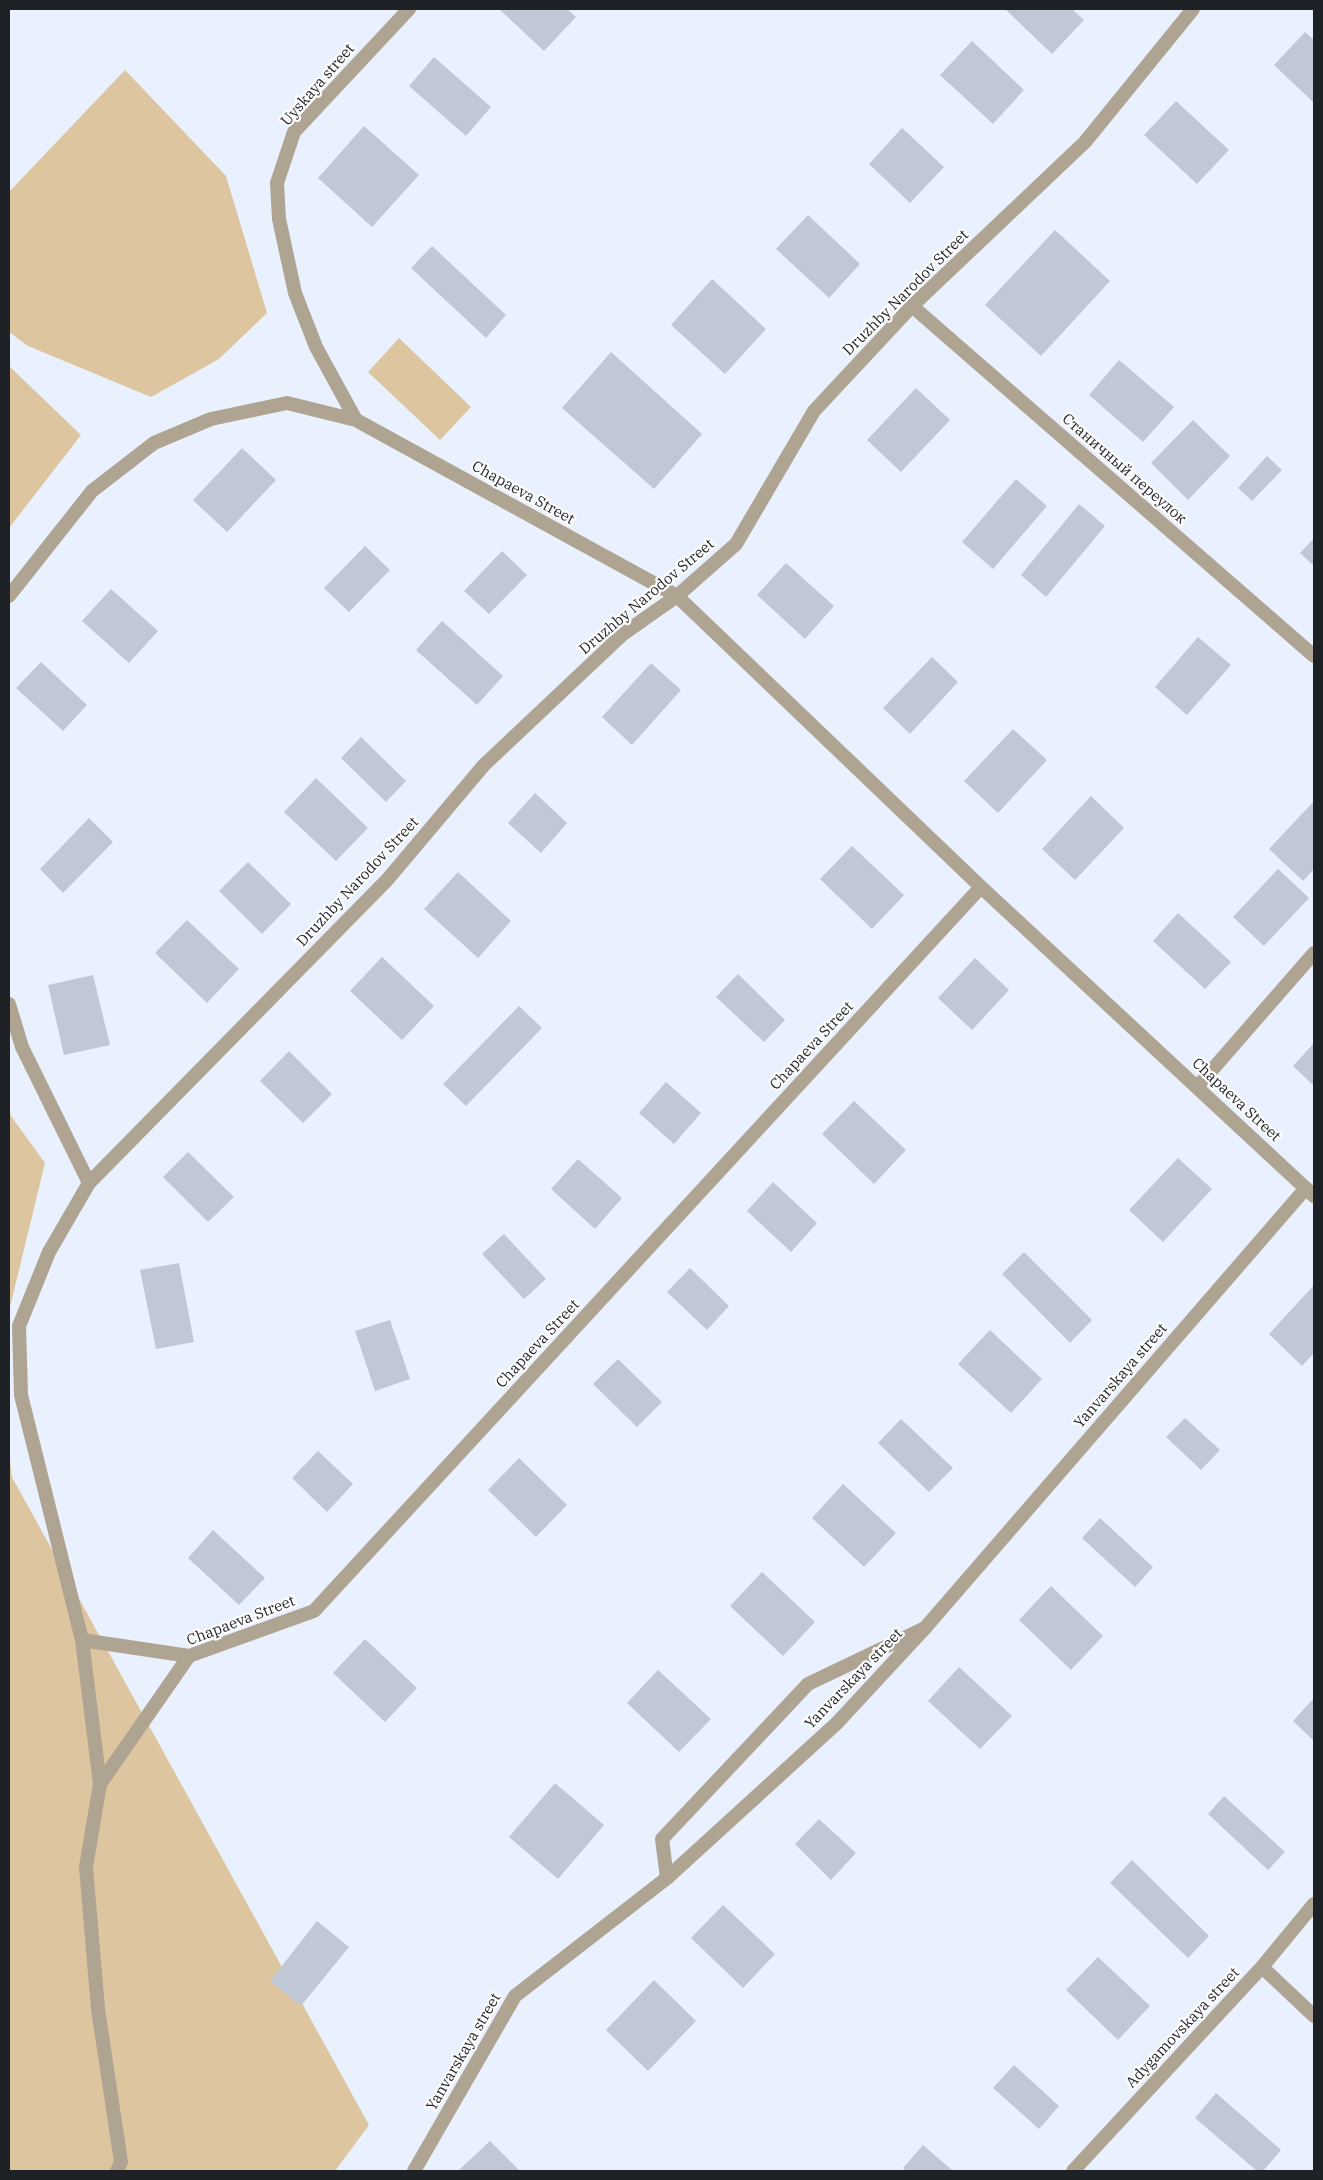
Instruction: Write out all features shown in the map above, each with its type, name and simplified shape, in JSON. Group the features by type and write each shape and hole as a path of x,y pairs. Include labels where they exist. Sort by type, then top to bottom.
{"street":[{"name":"Uyskaya street","path":"356,420 316,347 295,293 280,219 277,183 294,132 409,9"},
{"name":"Druzhby Narodov Street","path":"100,1784 82,1640 20,1395 19,1326 49,1252 88,1184 387,880 484,765 623,634 677,596 736,544 814,411 912,306 1085,142 1192,9"},
{"name":"Станичный переулок","path":"912,306 1314,656"},
{"name":"Chapaeva Street","path":"9,596 92,491 154,443 212,419 287,403 356,420 677,596 982,887 1310,1192"},
{"name":"Chapaeva Street","path":"100,1784 189,1656 314,1611 982,887"},
{"path":"1198,1086 1314,953"},
{"path":"9,1004 22,1046 88,1184"},
{"name":"Yanvarskaya street","path":"414,2171 515,1996 667,1878 837,1723 925,1628 1310,1192"},
{"path":"667,1878 662,1839 808,1684 925,1628"},
{"path":"82,1640 189,1656"},
{"path":"100,1784 86,1866 98,2009 121,2162 117,2171"},
{"name":"Adygamovskaya street","path":"1073,2171 1262,1966 1314,1904"},
{"path":"1262,1966 1314,2016"}],"shaded area":[{"path":"125,70 226,176 267,313 219,359 151,397 28,346 9,332 9,192"},
{"path":"399,338 471,407 440,440 368,372"},
{"path":"9,366 81,435 9,528"},
{"path":"9,1107 11,1116 45,1163 9,1311"},
{"path":"9,1452 12,1477 369,2125 335,2171 9,2171"}],"building":[{"path":"499,9 567,9 576,17 544,51"},
{"path":"1005,9 1072,9 1084,20 1052,54"},
{"path":"1305,32 1314,40 1314,103 1274,65"},
{"path":"972,41 1024,90 993,124 940,75"},
{"path":"434,57 491,107 466,136 409,86"},
{"path":"1176,101 1229,150 1197,184 1144,135"},
{"path":"364,126 419,175 372,227 318,178"},
{"path":"902,128 944,167 910,203 869,164"},
{"path":"808,215 860,264 829,298 776,249"},
{"path":"1055,230 1110,281 1041,356 985,305"},
{"path":"432,246 506,315 486,338 411,268"},
{"path":"712,279 766,329 725,374 671,325"},
{"path":"611,352 702,434 654,489 562,408"},
{"path":"1119,360 1174,407 1143,442 1089,395"},
{"path":"916,388 950,420 901,472 867,440"},
{"path":"1193,420 1230,456 1188,500 1151,463"},
{"path":"242,448 276,480 227,532 193,500"},
{"path":"1267,456 1282,470 1252,501 1238,488"},
{"path":"1016,479 1047,506 993,569 962,542"},
{"path":"1079,504 1105,526 1046,597 1021,575"},
{"path":"1314,538 1314,566 1300,553"},
{"path":"365,546 390,570 349,612 324,588"},
{"path":"502,551 527,575 489,614 464,591"},
{"path":"786,563 834,606 805,639 757,595"},
{"path":"111,589 158,631 129,663 82,621"},
{"path":"442,621 503,676 477,705 416,650"},
{"path":"1198,637 1231,665 1187,715 1155,687"},
{"path":"932,657 958,682 910,734 883,708"},
{"path":"41,662 87,705 63,731 16,688"},
{"path":"651,663 681,690 632,745 602,717"},
{"path":"1013,729 1047,760 998,813 964,781"},
{"path":"361,737 406,781 386,802 341,758"},
{"path":"316,778 368,828 336,861 284,812"},
{"path":"535,793 567,823 541,853 508,823"},
{"path":"1091,796 1124,828 1075,880 1042,849"},
{"path":"1314,801 1314,869 1303,881 1269,849"},
{"path":"89,818 113,842 63,893 40,869"},
{"path":"852,846 904,895 872,929 820,879"},
{"path":"248,862 291,904 262,934 219,891"},
{"path":"1278,869 1309,898 1264,946 1233,917"},
{"path":"458,872 511,921 478,958 424,909"},
{"path":"1178,913 1231,962 1205,989 1153,941"},
{"path":"187,920 239,969 207,1003 155,953"},
{"path":"382,957 434,1006 402,1040 350,991"},
{"path":"975,958 1009,990 972,1030 938,998"},
{"path":"738,974 785,1020 764,1042 716,997"},
{"path":"93,975 110,1045 64,1055 48,985"},
{"path":"519,1006 542,1028 466,1106 443,1084"},
{"path":"1314,1043 1314,1086 1293,1066"},
{"path":"289,1051 332,1094 303,1123 260,1081"},
{"path":"666,1082 701,1113 674,1144 639,1113"},
{"path":"854,1101 906,1150 874,1184 822,1134"},
{"path":"188,1152 234,1197 208,1222 163,1177"},
{"path":"1178,1158 1212,1189 1163,1242 1129,1210"},
{"path":"578,1159 622,1198 595,1229 551,1189"},
{"path":"773,1182 817,1223 791,1252 747,1211"},
{"path":"504,1234 546,1279 524,1299 482,1254"},
{"path":"1024,1252 1092,1320 1070,1343 1002,1274"},
{"path":"179,1263 194,1342 156,1349 140,1270"},
{"path":"690,1268 729,1306 707,1330 667,1292"},
{"path":"1314,1285 1314,1353 1302,1366 1269,1334"},
{"path":"390,1320 410,1379 375,1391 355,1331"},
{"path":"990,1330 1042,1379 1011,1413 958,1364"},
{"path":"618,1359 662,1402 637,1427 593,1384"},
{"path":"1185,1418 1220,1450 1201,1470 1166,1437"},
{"path":"901,1419 953,1468 929,1492 878,1443"},
{"path":"318,1451 353,1484 327,1512 292,1478"},
{"path":"519,1458 567,1505 536,1537 488,1490"},
{"path":"843,1484 896,1533 864,1567 812,1518"},
{"path":"1100,1518 1153,1567 1135,1587 1082,1538"},
{"path":"213,1530 265,1578 239,1605 188,1558"},
{"path":"762,1572 815,1622 783,1656 730,1606"},
{"path":"1051,1586 1103,1636 1071,1670 1019,1620"},
{"path":"365,1639 417,1688 385,1722 333,1673"},
{"path":"959,1667 1012,1716 980,1749 928,1701"},
{"path":"658,1670 711,1719 679,1752 627,1703"},
{"path":"1314,1698 1314,1741 1293,1721"},
{"path":"555,1783 604,1825 558,1879 509,1837"},
{"path":"1224,1796 1285,1852 1268,1870 1208,1814"},
{"path":"819,1819 856,1853 831,1880 795,1844"},
{"path":"1132,1860 1209,1936 1188,1958 1110,1883"},
{"path":"723,1905 775,1954 743,1988 691,1938"},
{"path":"317,1921 349,1947 301,2006 270,1981"},
{"path":"1098,1957 1150,2006 1118,2040 1066,1990"},
{"path":"654,1980 696,2021 648,2071 606,2030"},
{"path":"1014,2065 1059,2106 1039,2129 993,2088"},
{"path":"1216,2093 1281,2150 1263,2171 1257,2171 1195,2118"},
{"path":"490,2141 520,2171 458,2171"},
{"path":"923,2145 953,2171 906,2171 903,2168"}]}
